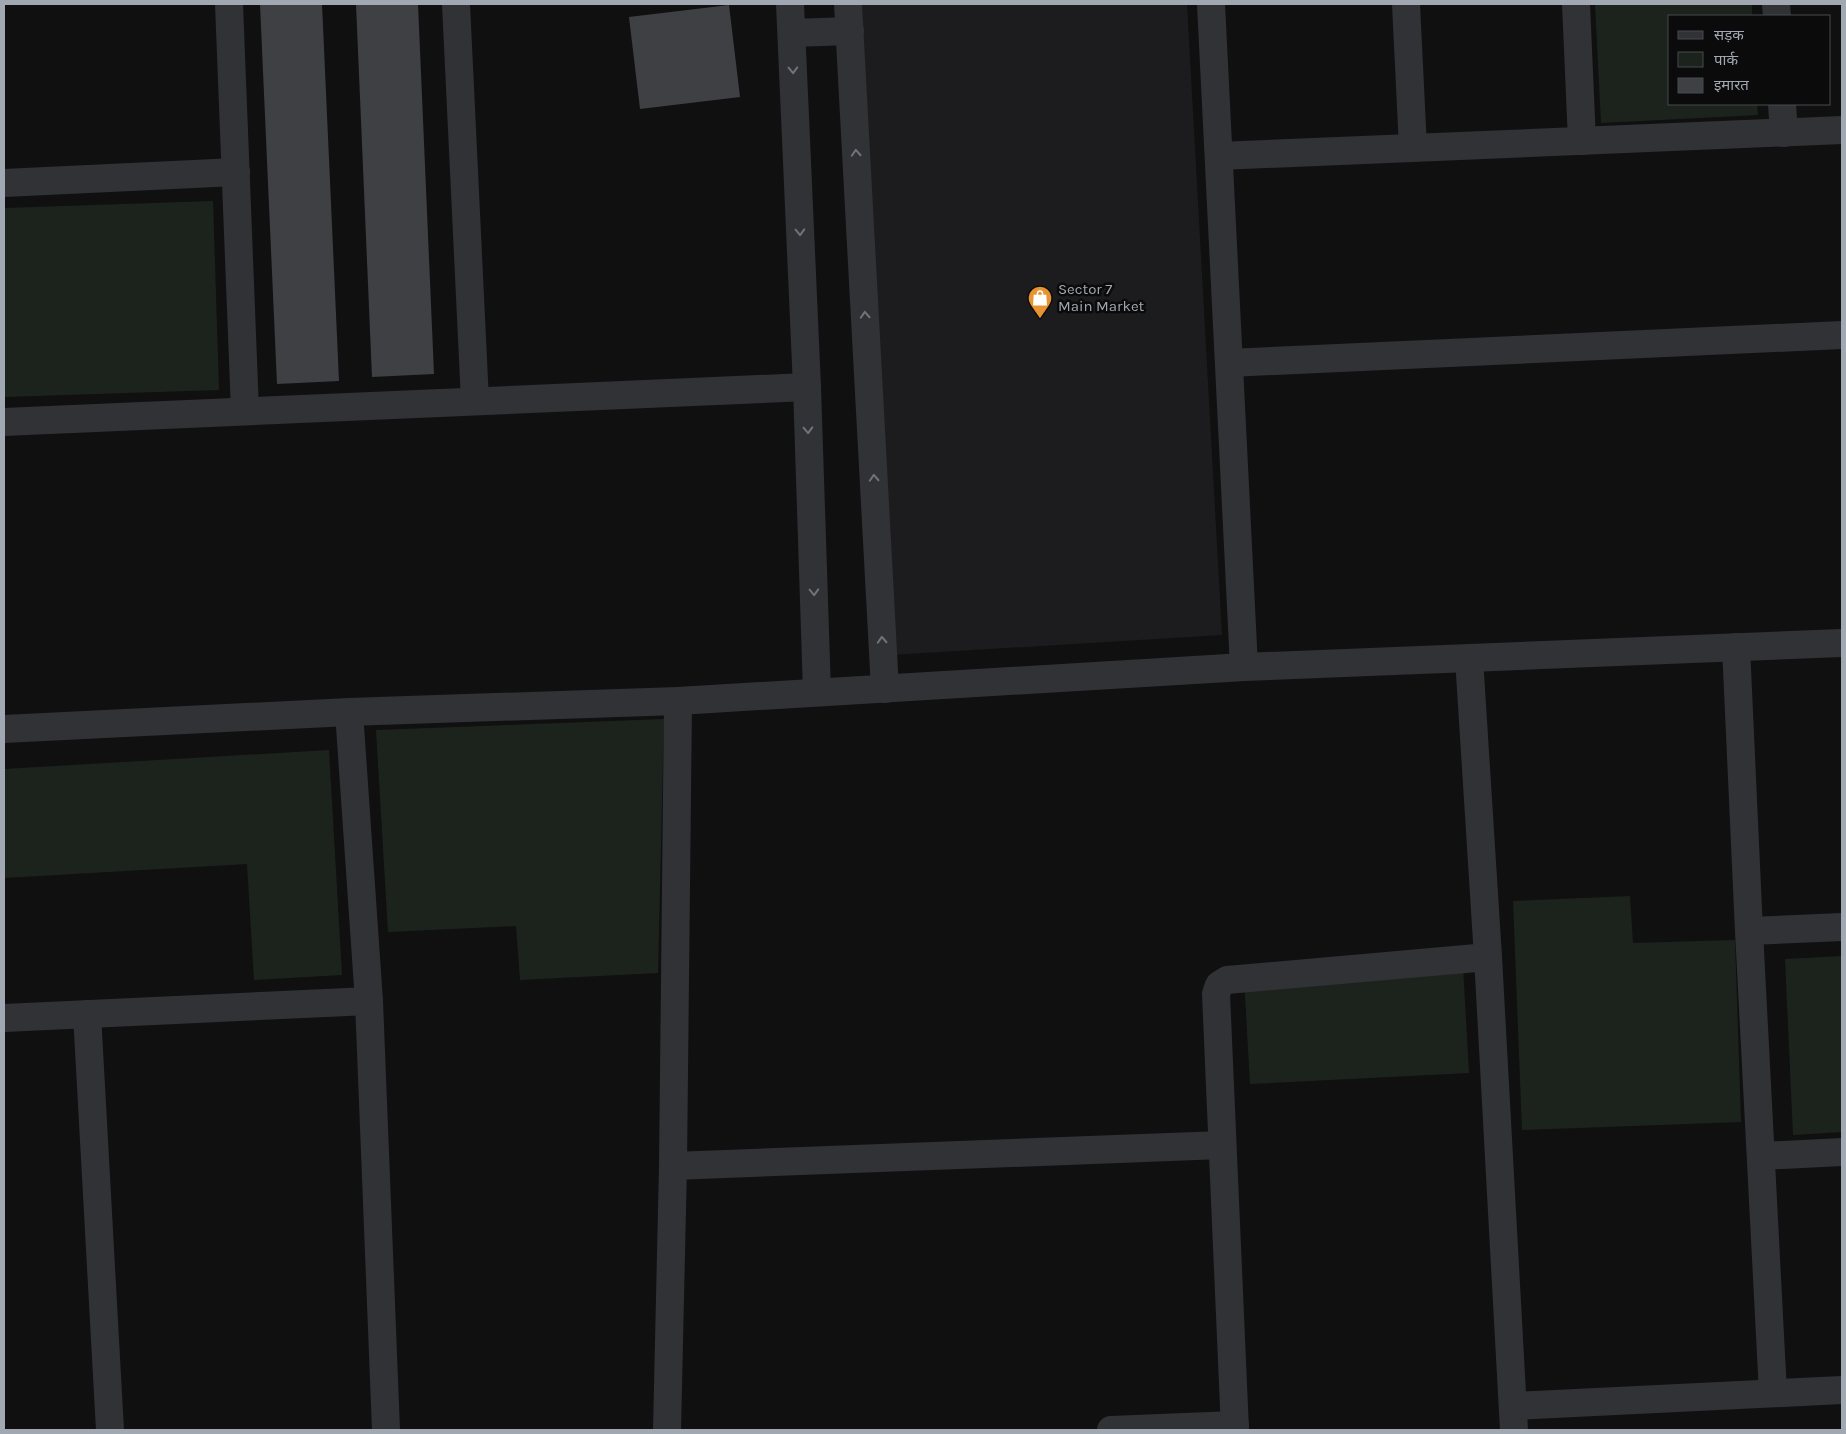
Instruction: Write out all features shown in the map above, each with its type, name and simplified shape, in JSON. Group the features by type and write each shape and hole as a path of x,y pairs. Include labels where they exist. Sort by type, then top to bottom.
{"street":[{"path":"229,4 245,411"},
{"path":"456,4 475,401"},
{"path":"790,4 807,387 817,692"},
{"path":"848,4 885,689"},
{"path":"1211,4 1244,667"},
{"path":"1406,4 1413,148"},
{"path":"1576,4 1582,141"},
{"path":"792,33 850,31"},
{"path":"1782,105 1784,133"},
{"path":"1219,156 1842,130"},
{"path":"4,183 236,172"},
{"path":"1229,364 1842,335"},
{"path":"4,422 807,387"},
{"path":"4,729 349,712 678,701 1244,667 1842,643"},
{"path":"1736,647 1773,1393"},
{"path":"1469,658 1514,1418 1773,1393 1842,1390"},
{"path":"667,1430 673,1166 678,701"},
{"path":"349,712 369,1001 386,1430"},
{"path":"1749,931 1842,927"},
{"path":"1110,1430 1235,1428 1216,994 1219,985 1227,980 1488,957"},
{"path":"4,1018 369,1001"},
{"path":"87,1014 110,1430"},
{"path":"673,1166 1222,1145"},
{"path":"1761,1156 1842,1152"}],"shaded area":[{"name":"Sector 7 Main Market","path":"862,4 1187,4 1222,635 890,655"}],"green space":[{"path":"1595,4 1752,4 1752,15 1668,15 1668,105 1757,105 1758,115 1601,123"},
{"path":"213,201 219,390 4,397 4,208"},
{"path":"664,719 658,973 520,980 516,926 388,932 376,730"},
{"path":"329,750 342,975 254,980 247,864 4,878 4,769"},
{"path":"1630,896 1633,943 1735,940 1741,1122 1522,1130 1513,901"},
{"path":"1842,956 1842,1132 1793,1135 1785,959"},
{"path":"1463,967 1469,1073 1250,1084 1244,978"}],"building":[{"path":"260,4 322,4 339,381 277,384"},
{"path":"356,4 418,4 434,374 372,377"},
{"path":"729,5 740,97 640,109 629,17"}],"place":[{"name":"Sector 7 Main Market","path":"1040,319"}]}
